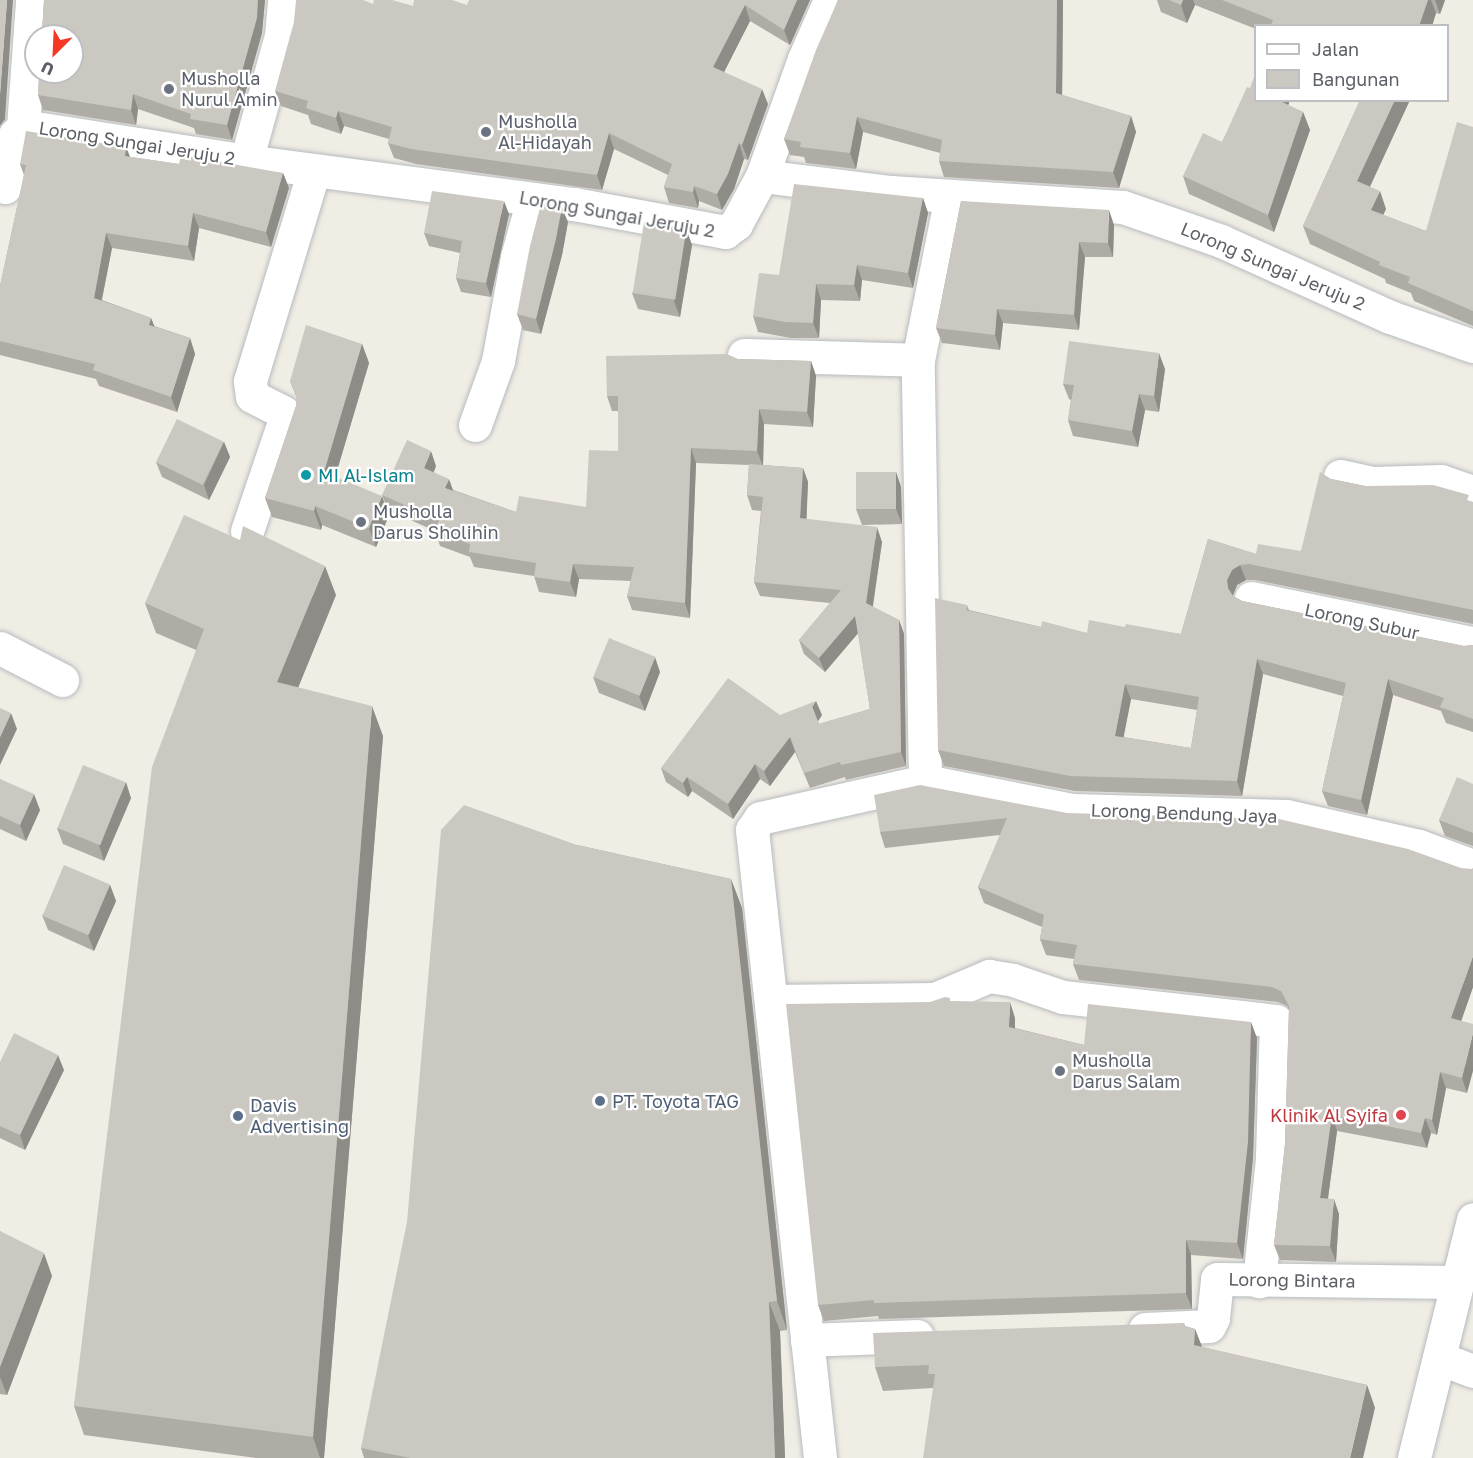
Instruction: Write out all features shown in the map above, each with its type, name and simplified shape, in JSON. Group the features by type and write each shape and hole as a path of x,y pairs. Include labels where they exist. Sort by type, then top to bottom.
{"street":[{"path":"24,127 32,0"},
{"path":"246,161 280,36 284,0"},
{"path":"762,176 804,59 830,0"},
{"name":"Lorong Sungai Jeruju 2","path":"2,193 15,135 24,127 246,161 574,204 718,233 725,232 736,224 762,176 891,192 1123,207 1221,241 1390,317 1473,346"},
{"path":"247,531 285,419 282,412 252,396 250,381 314,170"},
{"path":"925,781 918,360 951,196"},
{"path":"475,425 498,361 517,256 533,199"},
{"path":"744,355 918,360"},
{"path":"1340,476 1374,483 1441,481 1473,492"},
{"name":"Lorong Subur","path":"1251,598 1473,643"},
{"path":"0,648 62,680"},
{"name":"Lorong Bendung Jaya","path":"820,1458 752,830 760,818 925,781 1073,810 1287,816 1419,846 1473,866"},
{"path":"771,1001 935,999 989,976 1013,980 1063,997 1276,1021 1272,1160 1259,1281"},
{"path":"1414,1458 1473,1219"},
{"name":"Lorong Bintara","path":"1114,1330 1209,1326 1213,1317 1217,1279 1458,1282"},
{"path":"807,1340 949,1335"},
{"path":"1439,1358 1473,1371"}],"building":[{"path":"0,0 7,0 0,94"},
{"path":"44,0 258,0 257,18 227,125 190,119 191,114 133,94 131,110 38,95 38,84 84,84 84,24 43,24"},
{"path":"296,0 363,0 373,4 374,0 392,0 413,6 414,0 452,0 467,5 469,0 797,0 784,30 745,5 713,67 762,89 742,145 739,143 728,174 717,194 694,186 693,192 664,187 672,164 609,133 597,175 411,149 388,143 392,127 338,111 336,118 306,108 308,101 275,91 294,22"},
{"path":"838,0 1057,0 1056,93 1131,116 1113,172 939,161 942,140 857,117 850,153 800,147 801,142 784,139 816,50"},
{"path":"1169,0 1183,0 1181,5"},
{"path":"1222,0 1428,0 1420,24 1272,24 1273,20"},
{"path":"1254,77 1254,102 1282,102 1303,112 1268,215 1183,176 1203,133 1222,142 1247,87 1250,88"},
{"path":"1359,102 1394,102 1357,181 1380,191 1371,210 1426,231 1457,122 1473,127 1473,311 1408,283 1410,277 1379,265 1380,262 1303,226"},
{"path":"26,131 126,147 125,156 179,164 181,155 283,173 266,232 193,213 188,246 106,233 94,298 151,318 149,325 190,338 171,397 93,370 95,364 0,341 0,286 26,165 20,164"},
{"path":"794,184 923,198 908,273 857,265 854,285 816,284 813,323 785,322 753,316 759,273 779,275"},
{"path":"432,191 504,201 486,283 456,278 462,241 424,233"},
{"path":"961,201 1109,210 1108,243 1079,242 1074,315 997,309 995,335 936,328"},
{"path":"541,204 562,207 536,319 517,314"},
{"path":"644,222 686,229 675,300 633,293"},
{"path":"306,325 362,344 324,472 382,496 369,528 315,506 314,511 265,498 296,406 296,395 290,381"},
{"path":"1069,341 1159,353 1154,396 1139,394 1132,431 1068,420 1074,385 1063,384"},
{"path":"727,354 738,359 811,361 807,412 759,409 757,451 691,448 685,603 627,596 634,567 573,564 570,582 534,577 536,563 469,552 470,544 435,531 439,520 382,495 407,440 431,451 424,468 449,479 445,488 516,512 519,496 586,507 589,450 618,451 618,396 607,396 606,356"},
{"path":"177,419 224,442 203,485 156,462"},
{"path":"749,464 803,468 800,518 877,527 866,603 899,620 901,752 841,765 840,762 804,773 790,737 764,771 755,764 728,804 687,777 683,783 661,768 728,678 780,715 816,701 812,707 819,724 870,709 855,616 819,658 799,640 841,590 754,582 763,497 747,495"},
{"path":"856,472 896,472 896,509 856,509"},
{"path":"1320,472 1331,479 1365,486 1433,485 1469,495 1467,500 1473,502 1473,610 1249,564 1240,565 1232,570 1227,580 1228,588 1233,596 1242,601 1464,646 1473,645 1473,719 1440,707 1444,698 1388,679 1361,800 1322,791 1346,683 1257,659 1237,781 1070,776 938,750 935,598 967,605 966,610 1041,627 1042,621 1087,633 1089,620 1181,634 1208,539 1256,554 1258,544 1301,551","holes":["1125,684 1199,697 1191,748 1115,736"]},
{"name":"Davis Advertising","path":"184,515 240,540 243,526 325,566 277,682 372,706 313,1437 74,1406 152,767 204,629 145,603"},
{"path":"609,638 655,657 640,696 593,677"},
{"path":"0,708 11,713 0,737"},
{"path":"83,765 126,782 100,845 58,828"},
{"path":"1457,777 1473,784 1473,833 1439,820"},
{"path":"0,779 34,794 20,825 0,816"},
{"path":"920,785 1067,813 1279,819 1408,849 1461,868 1473,868 1473,956 1451,1018 1473,1024 1462,1078 1440,1072 1432,1120 1425,1118 1421,1133 1332,1115 1320,1198 1334,1199 1330,1246 1274,1245 1285,1144 1289,1006 1281,991 1272,987 1073,964 1077,945 1040,939 1044,915 978,887 1007,818 880,832 874,795"},
{"name":"PT. Toyota TAG","path":"464,805 577,845 731,879 777,1301 769,1302 775,1458 410,1458 361,1448 407,1222 441,830"},
{"path":"64,865 110,885 89,935 43,916"},
{"path":"945,997 950,998 950,1001 1010,1002 1009,1027 1084,1045 1088,1004 1251,1022 1248,1142 1237,1243 1186,1240 1186,1293 874,1303 874,1300 818,1305 786,1004 930,1002"},
{"path":"14,1033 58,1055 20,1135 0,1126 0,1062"},
{"path":"0,1231 44,1253 0,1367"},
{"path":"1184,1323 1184,1326 1195,1329 1194,1345 1367,1385 1350,1458 923,1458 935,1374 928,1374 929,1365 875,1367 873,1333"}],"place":[{"name":"Musholla Nurul Amin","path":"169,89"},
{"name":"Musholla Al-Hidayah","path":"486,132"},
{"name":"MI Al-Islam","path":"306,475"},
{"name":"Musholla Darus Sholihin","path":"361,522"},
{"name":"Musholla Darus Salam","path":"1060,1071"},
{"name":"PT. Toyota TAG","path":"600,1101"},
{"name":"Klinik Al Syifa","path":"1401,1115"},
{"name":"Davis Advertising","path":"238,1116"}]}
